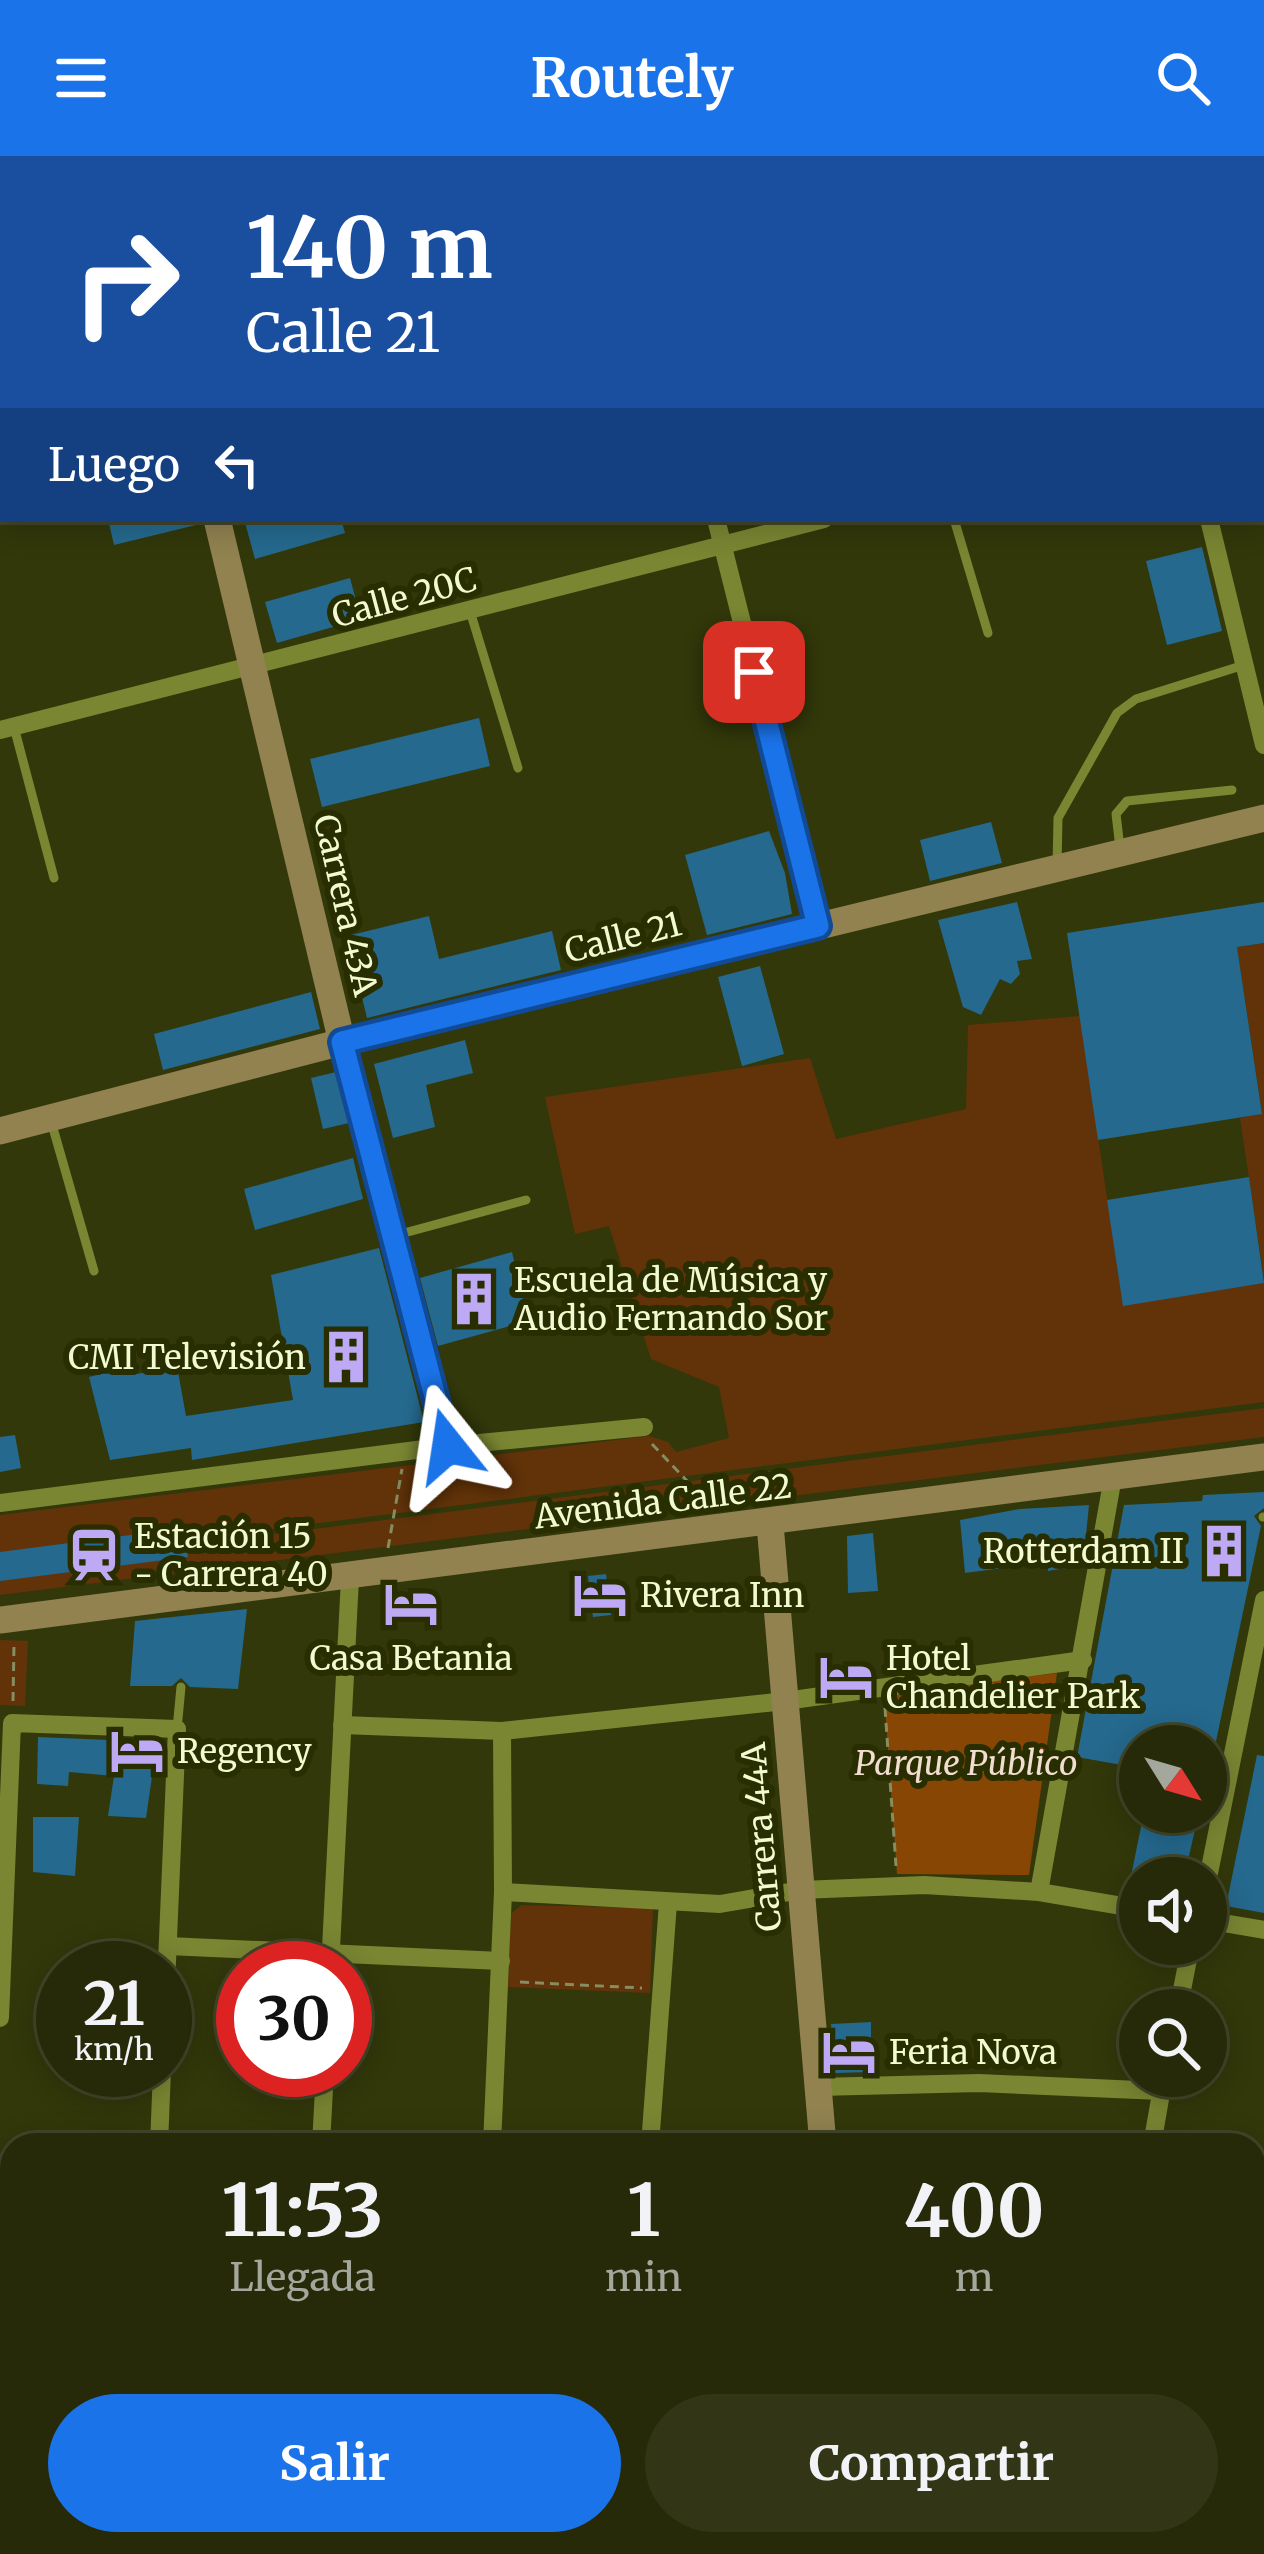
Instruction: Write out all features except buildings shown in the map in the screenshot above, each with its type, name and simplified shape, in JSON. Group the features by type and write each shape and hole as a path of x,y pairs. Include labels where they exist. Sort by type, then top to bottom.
{"street":[{"name":"Carrera 43A","path":"219,522 342,1042 448,1446"},
{"path":"717,522 818,926"},
{"name":"Calle 20C","path":"7,728 812,522"},
{"path":"1210,522 1264,746"},
{"name":"Calle 21","path":"0,1131 342,1042 1264,818"},
{"path":"0,1503 405,1451 644,1427"},
{"name":"Avenida Calle 22","path":"7,1619 223,1598 1264,1457"},
{"path":"1039,1892 1113,1477"},
{"name":"Carrera 44A","path":"770,1524 822,2133"},
{"path":"331,1941 350,1578"},
{"path":"1212,1857 1264,1600"},
{"path":"342,1725 502,1732 785,1702 1083,1660"},
{"path":"0,2018 12,1723 176,1729 168,1941"},
{"path":"492,2133 503,1892 502,1732"},
{"path":"503,1892 720,1904 801,1890 924,1885 1039,1892 1119,1905"},
{"path":"651,2133 668,1903"},
{"path":"1227,1924 1264,1930"},
{"path":"372,1963 500,1971"},
{"path":"818,2087 1119,2084"},
{"path":"159,2133 161,2097"},
{"path":"322,2133 324,2097"},
{"path":"1154,2133 1161,2097"}],"lane":[{"path":"955,522 988,633"},
{"path":"470,610 518,768"},
{"path":"1057,868 1058,818 1117,713 1136,699 1244,665"},
{"path":"7,728 55,878"},
{"path":"1120,853 1116,814 1127,802 1232,790"},
{"path":"51,1119 94,1271"},
{"path":"393,1236 526,1200"},
{"path":"176,1729 182,1687"}],"path":[{"path":"644,1427 669,1466 734,1528"},
{"path":"383,1573 405,1451"},
{"path":"7,1619 12,1723"},
{"path":"884,1694 897,1874"},
{"path":"500,1971 663,1989"}],"shaded area":[{"path":"1264,943 1264,1279 1240,1118 1262,1113 1237,947"},
{"path":"1080,1016 1123,1305 1264,1283 1264,1402 0,1564 0,1515 649,1436 668,1442 676,1452 729,1438 719,1387 651,1359 609,1226 575,1234 545,1097 810,1058 836,1139 966,1109 968,1025"},
{"path":"1264,1408 1264,1437 0,1595 0,1569"},
{"path":"0,1640 28,1641 25,1706 0,1705"},
{"path":"521,1905 653,1908 650,1993 508,1987 511,1914"}],"green space":[{"name":"Parque Público","path":"1057,1673 1029,1875 897,1874 884,1694"}],"place":[{"name":"Escuela de Música y Audio Fernando Sor","path":"474,1299"},
{"name":"CMI Televisión","path":"346,1357"},
{"name":"Rotterdam II","path":"1224,1551"},
{"name":"Estación 15 - Carrera 40","path":"94,1555"},
{"name":"Rivera Inn","path":"600,1595"},
{"name":"Casa Betania","path":"411,1604"},
{"name":"Hotel Chandelier Park","path":"846,1677"},
{"name":"Regency","path":"137,1751"},
{"name":"Feria Nova","path":"849,2052"}],"route":[{"path":"448,1446 342,1042 818,926 754,672"}]}
